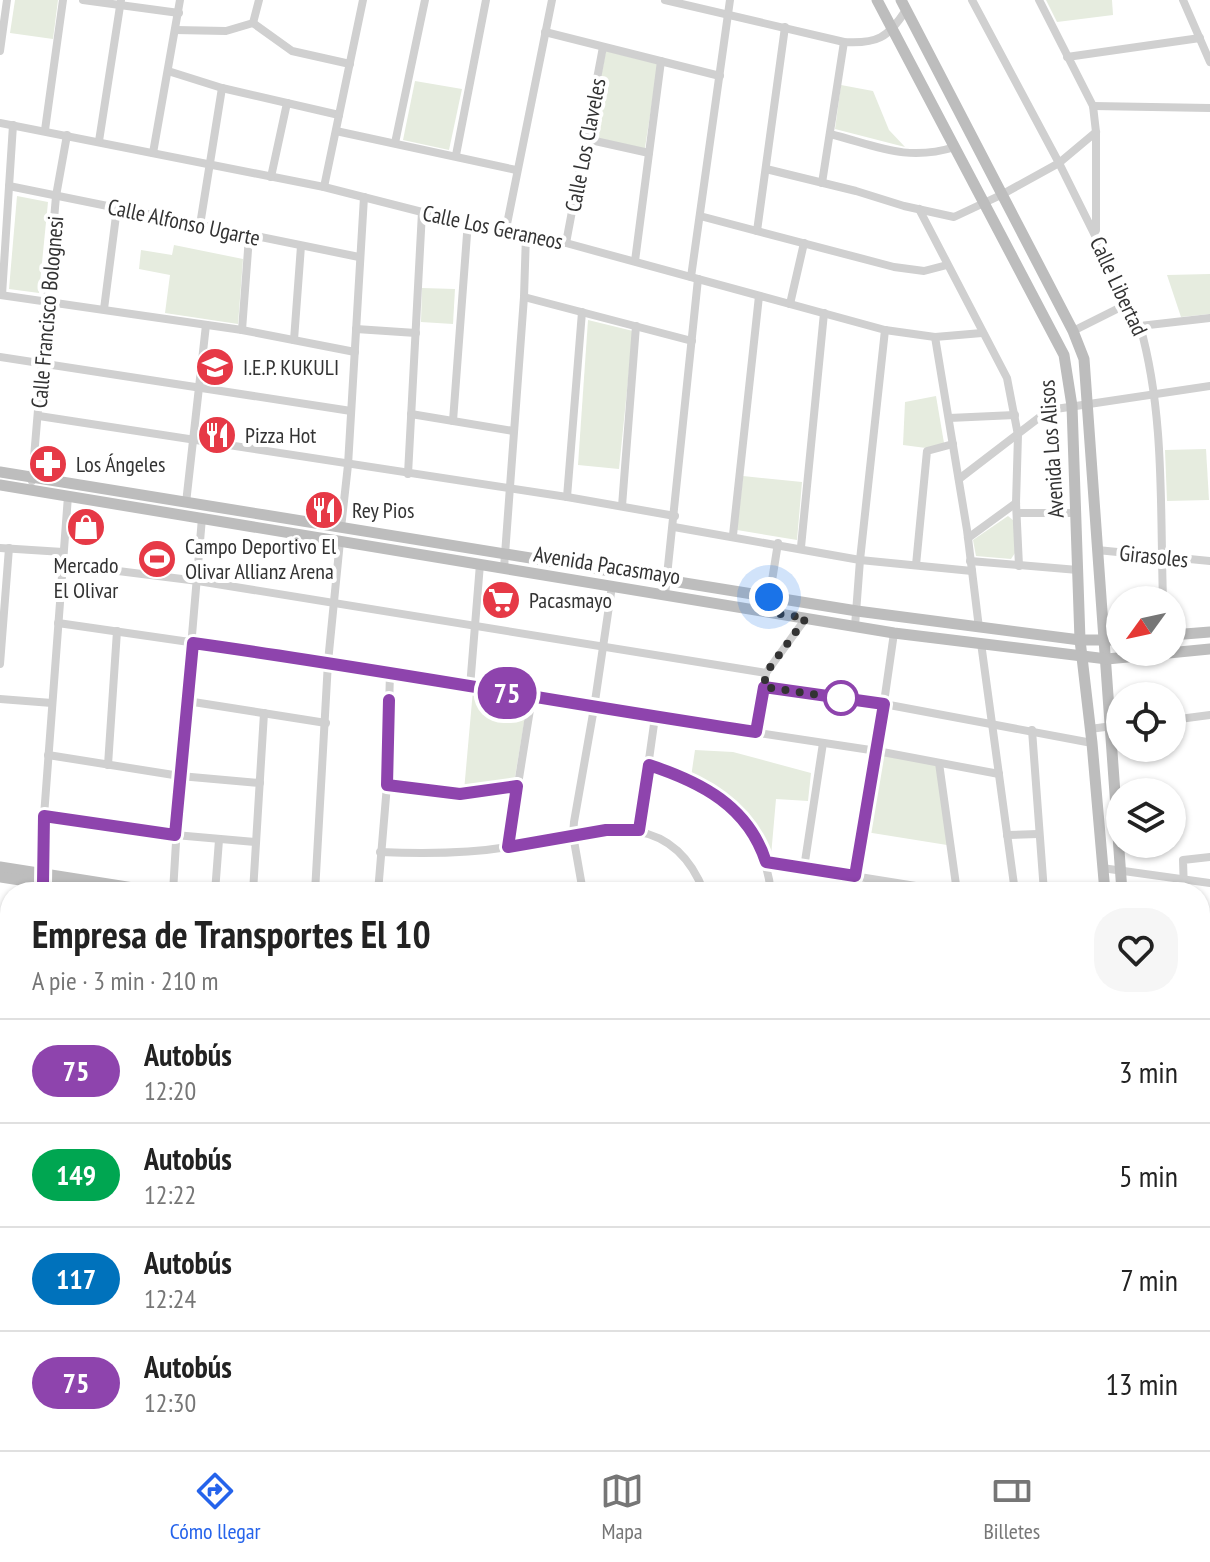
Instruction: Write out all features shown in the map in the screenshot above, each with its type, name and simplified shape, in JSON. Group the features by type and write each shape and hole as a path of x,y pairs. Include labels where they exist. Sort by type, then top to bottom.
{"main road":[{"name":"Avenida Los Alisos","path":"877,0 1064,355 1072,406 1081,656 1104,882"},
{"name":"Avenida Los Alisos","path":"904,5 1073,331 1084,359 1106,642"},
{"path":"0,472 32,484"},
{"name":"Avenida Pacasmayo","path":"0,485 32,484 186,503 857,611 1106,642"},
{"name":"Avenida Pacasmayo","path":"32,484 68,496 894,633 1106,659"},
{"path":"1186,634 1210,632"},
{"name":"Avenida Pacasmayo","path":"1186,651 1210,649"},
{"name":"Avenida Los Alisos","path":"1116,762 1122,882"},
{"path":"0,867 56,882"},
{"path":"0,877 73,882"}],"street":[{"path":"0,51 7,0"},
{"path":"45,130 63,0"},
{"path":"83,0 179,13"},
{"path":"153,153 180,0"},
{"path":"253,23 259,0"},
{"path":"324,187 363,0"},
{"path":"395,143 425,0"},
{"path":"456,155 486,0"},
{"path":"506,229 552,0"},
{"path":"665,0 844,42 871,42 893,30 904,5"},
{"path":"665,595 692,341 700,216 730,0"},
{"name":"Calle Libertad","path":"972,0 1059,163 1140,326 1154,394 1162,586"},
{"path":"1039,0 1093,106 1096,235"},
{"path":"1183,0 1210,62"},
{"path":"99,141 120,3"},
{"path":"175,30 210,33 253,23"},
{"path":"253,23 292,51 350,64"},
{"path":"757,231 785,27"},
{"path":"545,32 720,76"},
{"path":"1067,57 1200,38"},
{"path":"822,183 844,42"},
{"name":"Calle Los Claveles","path":"566,243 603,47"},
{"path":"635,261 661,61"},
{"path":"168,71 222,88 339,115"},
{"path":"200,225 222,88"},
{"path":"271,177 287,103"},
{"path":"1093,106 1210,108"},
{"name":"Calle Los Geraneos","path":"0,123 324,187 566,243 885,330 935,337 982,333"},
{"path":"13,125 1,295 242,330 355,352"},
{"path":"336,131 516,170"},
{"path":"766,169 954,217 1059,163 1096,132"},
{"path":"830,134 909,154 933,153 955,147"},
{"name":"Calle Francisco Bolognesi","path":"32,484 56,196 67,135"},
{"path":"586,139 649,153"},
{"name":"Calle Alfonso Ugarte","path":"9,186 359,257"},
{"path":"341,528 348,465 364,197"},
{"path":"104,309 117,208"},
{"path":"919,209 1007,378 1018,435 1016,508 1019,566"},
{"path":"408,474 422,212"},
{"path":"700,216 894,267 924,271 947,265"},
{"path":"453,421 468,221"},
{"path":"504,568 526,234"},
{"path":"242,330 249,237"},
{"path":"790,304 804,243"},
{"path":"294,340 301,246"},
{"path":"733,535 759,296"},
{"path":"524,297 692,341"},
{"path":"1073,331 1129,303"},
{"path":"567,497 582,312"},
{"path":"801,547 824,313"},
{"path":"1140,326 1210,318"},
{"path":"186,503 206,325"},
{"path":"622,506 636,326"},
{"path":"356,329 416,333"},
{"path":"855,626 885,330"},
{"path":"935,337 968,538 979,628"},
{"path":"0,357 351,411"},
{"path":"959,479 1049,410 1210,386"},
{"path":"411,414 513,431"},
{"path":"949,418 1015,415"},
{"path":"39,416 675,516"},
{"path":"916,565 927,451 953,444"},
{"path":"43,879 44,816 68,496"},
{"path":"968,538 1016,508 1076,513"},
{"path":"173,882 202,518"},
{"path":"674,527 801,547 860,560 972,571"},
{"path":"316,882 328,662 340,541"},
{"path":"767,612 778,543"},
{"path":"0,664 5,548 63,552"},
{"name":"Girasoles","path":"1097,550 1210,561"},
{"path":"970,561 1078,570"},
{"path":"62,564 198,581 766,673"},
{"path":"470,687 480,564"},
{"path":"581,882 573,835 612,586"},
{"path":"756,732 766,673 806,618"},
{"path":"58,623 328,662 594,708 877,751 999,774"},
{"path":"108,765 117,631"},
{"path":"854,882 894,633"},
{"path":"981,643 1014,882"},
{"path":"378,882 387,785 390,672"},
{"path":"764,687 884,704 1092,743"},
{"path":"508,847 532,697"},
{"path":"0,699 52,703"},
{"path":"187,701 326,723"},
{"path":"253,882 264,713"},
{"path":"1186,718 1210,715"},
{"path":"639,830 655,717"},
{"path":"1090,729 1106,727"},
{"path":"1032,730 1043,882"},
{"path":"804,868 823,743"},
{"path":"48,755 180,776 260,783"},
{"path":"939,763 954,882"},
{"path":"649,765 680,775 712,791 746,821 766,862 769,882"},
{"path":"387,785 460,794 517,786"},
{"path":"44,816 175,835 255,842"},
{"path":"380,852 450,855 606,830 639,830 669,843 681,852 692,864 700,882"},
{"path":"1007,835 1038,834"},
{"path":"216,882 219,840"},
{"path":"1183,882 1183,860 1210,857"},
{"path":"766,862 892,882"},
{"path":"1102,868 1203,882"}],"shaded area":[{"path":"15,0 58,0 53,39 10,33"},
{"path":"1046,0 1112,0 1113,15 1057,22"},
{"path":"606,51 658,64 644,154 588,143"},
{"path":"415,81 462,89 449,150 403,140"},
{"path":"841,85 873,91 889,130 905,147 835,129"},
{"path":"17,196 48,202 39,293 9,289"},
{"path":"174,245 243,259 238,324 165,313 170,275 139,269 141,250 172,255"},
{"path":"1210,274 1210,314 1181,317 1167,275"},
{"path":"422,288 455,289 453,324 421,322"},
{"path":"588,320 633,331 619,469 578,465"},
{"path":"936,396 944,443 926,448 903,445 905,402"},
{"path":"1206,449 1209,500 1167,501 1165,450"},
{"path":"743,476 802,482 797,540 737,530"},
{"path":"1008,516 1014,521 1015,553 1011,559 976,556 973,540"},
{"name":"Campo Deportivo El Olivar Allianz Arena","path":"143,546 174,551 170,572 139,567"},
{"path":"473,690 528,699 514,783 464,791"},
{"path":"695,750 733,752 811,773 808,801 776,799 771,856 767,857 752,830 728,801 691,777"},
{"path":"879,755 937,765 947,845 866,832"}],"bus line":[{"name":"75","path":"43,882 44,816 175,835 193,643 756,732 764,687 884,704 855,876 766,862 746,821 712,791 680,775 649,765 639,830 606,830 508,847 517,786 460,794 387,785 389,700"}],"place":[{"name":"I.E.P. KUKULI","path":"215,367"},
{"name":"Pizza Hot","path":"217,435"},
{"name":"Los Ángeles","path":"48,464"},
{"name":"Rey Pios","path":"324,510"},
{"name":"Mercado El Olivar","path":"86,527"},
{"name":"Campo Deportivo El Olivar Allianz Arena","path":"157,559"},
{"name":"Pacasmayo","path":"501,600"}],"route":[{"path":"769,597 767,612 806,618 766,673 764,687 854,700 841,698"}]}
